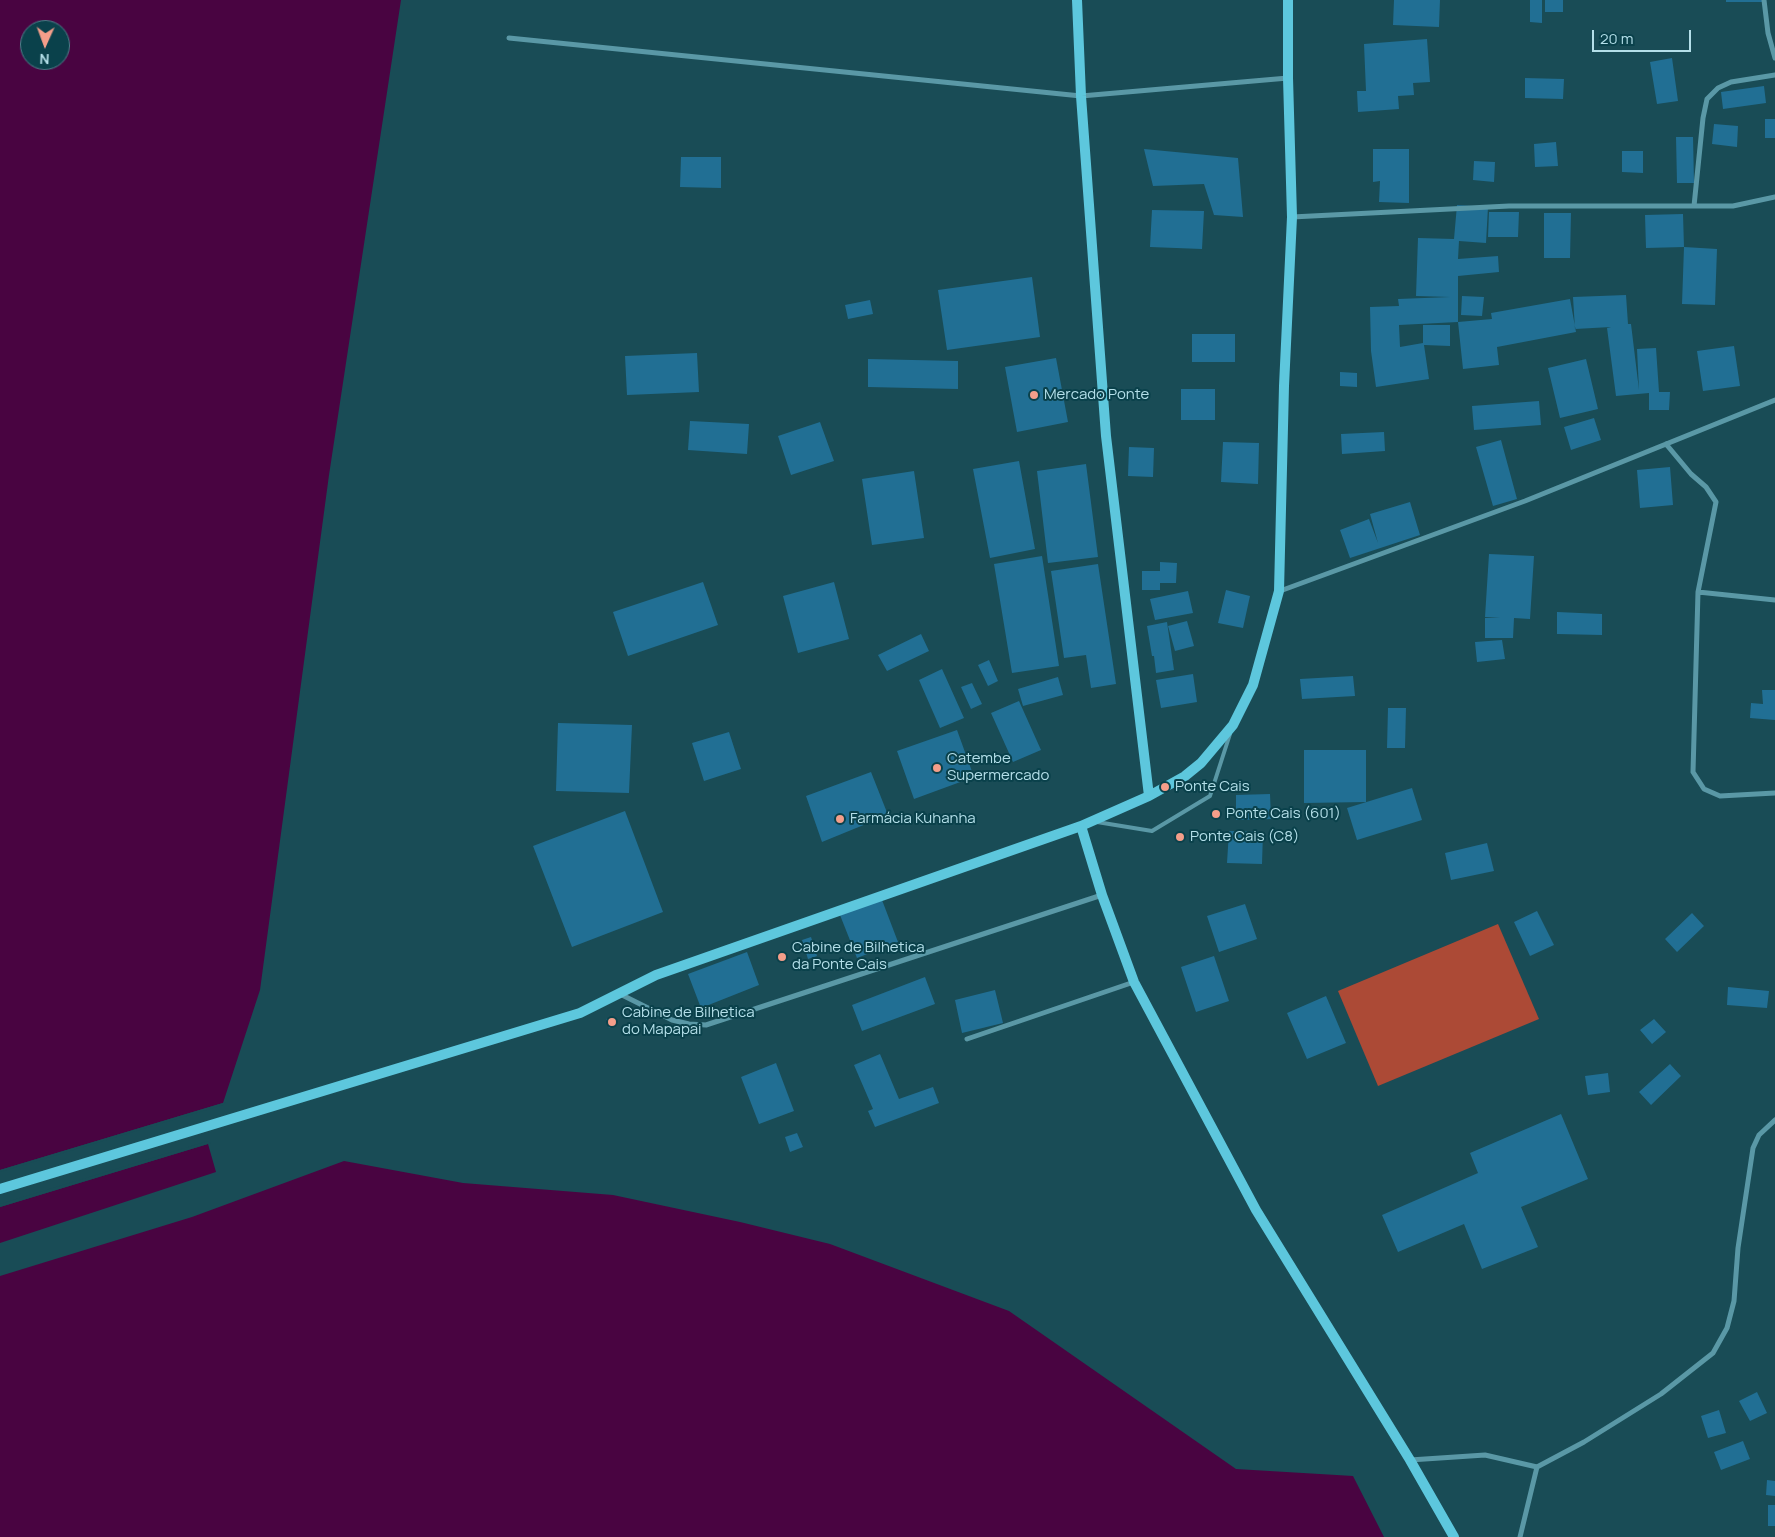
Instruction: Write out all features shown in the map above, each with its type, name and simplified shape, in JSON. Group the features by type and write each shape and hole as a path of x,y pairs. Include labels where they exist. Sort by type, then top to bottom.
{"street":[{"path":"1077,0 1081,96 1106,436 1149,796"},
{"path":"0,1189 580,1013 656,975 1081,826 1149,796 1185,776 1201,763 1233,724 1253,685 1279,591 1284,386 1292,217 1288,0"},
{"path":"1764,0 1768,33 1775,58"},
{"path":"509,38 1081,96 1288,78"},
{"path":"1694,206 1706,99 1718,88 1731,82 1775,75"},
{"path":"1292,217 1509,206 1733,206 1775,197"},
{"path":"1279,591 1524,501 1775,400"},
{"path":"1666,444 1706,487 1716,502 1698,592 1694,772 1704,789 1720,796 1775,793"},
{"path":"1698,592 1775,600"},
{"path":"1081,826 1102,895 1134,982 1256,1210 1410,1460 1454,1537"},
{"path":"619,993 672,1020 706,1025 1102,895"},
{"path":"967,1039 1134,982"},
{"path":"1410,1460 1485,1455 1537,1466 1584,1442 1661,1394 1713,1353 1727,1328 1734,1301 1738,1248 1753,1148 1758,1135 1775,1120"},
{"path":"1520,1537 1537,1466"}],"lane":[{"path":"1092,821 1152,831 1210,796 1233,724"}],"shaded area":[{"path":"0,0 401,0 329,475 260,990 223,1103 0,1170"},
{"path":"1498,924 1539,1019 1378,1086 1338,991"},
{"path":"208,1144 216,1172 0,1243 0,1207"},
{"path":"344,1161 463,1183 613,1195 740,1222 830,1244 1009,1311 1236,1469 1353,1476 1384,1537 0,1537 0,1276 192,1217"}],"pier":[{"path":"226,1102 223,1105 0,1172 0,1170"},
{"path":"208,1141 211,1143 0,1207 0,1204"}],"building":[{"path":"1394,0 1440,0 1439,27 1393,25"},
{"path":"1530,0 1542,0 1542,23 1530,22"},
{"path":"1545,0 1563,0 1563,12 1545,12"},
{"path":"1726,0 1762,0 1762,2 1726,2"},
{"path":"1427,39 1430,82 1413,83 1414,95 1398,96 1399,109 1358,112 1357,91 1366,91 1364,44"},
{"path":"1672,58 1678,101 1657,104 1650,62"},
{"path":"1525,78 1564,79 1563,99 1525,98"},
{"path":"1764,86 1766,103 1723,109 1721,92"},
{"path":"1765,119 1775,119 1775,138 1765,138"},
{"path":"1714,124 1738,126 1737,147 1712,144"},
{"path":"1676,137 1693,137 1694,183 1677,183"},
{"path":"1556,142 1558,166 1535,167 1534,144"},
{"path":"1144,149 1238,158 1243,217 1214,215 1204,184 1153,186"},
{"path":"1373,149 1409,149 1409,203 1379,202 1380,181 1373,182"},
{"path":"1622,151 1643,151 1643,173 1622,172"},
{"path":"681,157 721,157 721,188 680,187"},
{"path":"1474,161 1495,162 1494,182 1473,180"},
{"path":"1457,205 1488,207 1486,243 1459,241 1458,259 1498,256 1499,272 1458,276 1458,322 1399,325 1400,347 1423,343 1423,325 1450,325 1450,346 1424,345 1429,379 1376,387 1371,351 1370,307 1399,306 1398,299 1450,297 1416,296 1418,238 1454,239"},
{"path":"1152,210 1204,211 1202,249 1150,247"},
{"path":"1489,212 1519,212 1518,237 1488,237"},
{"path":"1544,213 1571,213 1570,258 1544,258"},
{"path":"1683,214 1684,247 1646,248 1645,215"},
{"path":"1684,247 1717,249 1715,305 1682,304"},
{"path":"1032,277 1040,337 947,350 938,290"},
{"path":"1626,295 1628,324 1631,324 1639,390 1637,349 1656,348 1659,392 1670,392 1669,410 1649,410 1649,393 1616,396 1607,328 1611,327 1575,329 1573,297"},
{"path":"1462,296 1484,297 1482,316 1461,315"},
{"path":"1570,299 1576,332 1497,347 1499,365 1463,369 1458,322 1492,319 1491,313"},
{"path":"870,300 873,314 848,319 845,305"},
{"path":"1192,334 1235,334 1235,362 1192,362"},
{"path":"1734,346 1740,386 1703,391 1697,351"},
{"path":"697,353 699,392 627,395 625,356"},
{"path":"1056,358 1068,422 1017,432 1005,367"},
{"path":"868,359 958,361 958,389 868,387"},
{"path":"1586,359 1598,409 1560,418 1548,368"},
{"path":"1340,372 1357,373 1357,387 1340,386"},
{"path":"1181,389 1215,389 1215,420 1181,420"},
{"path":"1539,401 1541,425 1474,430 1472,406"},
{"path":"1594,418 1601,440 1571,450 1564,427"},
{"path":"690,421 749,424 747,454 688,450"},
{"path":"820,422 834,461 791,475 778,436"},
{"path":"1384,432 1385,451 1342,454 1341,434"},
{"path":"1501,440 1517,499 1493,506 1476,447"},
{"path":"1223,442 1259,443 1258,484 1221,482"},
{"path":"1129,447 1154,448 1153,477 1128,476"},
{"path":"1019,461 1035,549 990,558 973,469"},
{"path":"1086,464 1098,557 1048,563 1037,471"},
{"path":"1670,467 1673,505 1640,508 1637,470"},
{"path":"914,471 924,538 872,545 862,479"},
{"path":"1410,502 1420,535 1350,558 1340,530 1369,519 1378,543 1370,514"},
{"path":"1489,554 1534,556 1530,619 1514,618 1513,638 1485,638 1485,618 1500,618 1485,617"},
{"path":"1042,556 1059,666 1012,673 994,564"},
{"path":"1160,562 1177,563 1176,583 1160,583 1160,590 1142,590 1142,571 1160,571"},
{"path":"1098,564 1116,684 1091,688 1086,655 1064,658 1051,571"},
{"path":"703,582 718,625 628,656 613,612"},
{"path":"834,582 849,639 798,653 783,596"},
{"path":"1226,590 1250,596 1243,628 1218,623"},
{"path":"1188,591 1193,613 1155,620 1150,599"},
{"path":"1557,612 1602,614 1602,635 1557,634"},
{"path":"1187,621 1194,646 1175,651 1168,626"},
{"path":"1167,622 1174,670 1156,673 1147,626"},
{"path":"921,634 929,651 887,671 878,655"},
{"path":"1502,640 1505,659 1477,662 1475,642"},
{"path":"989,660 998,681 988,686 978,665"},
{"path":"942,669 964,718 940,728 919,680"},
{"path":"1193,674 1197,702 1161,708 1156,680"},
{"path":"1353,676 1355,696 1302,699 1300,679"},
{"path":"1058,677 1063,695 1023,706 1018,689"},
{"path":"972,683 982,704 971,709 961,687"},
{"path":"1762,690 1775,690 1775,720 1750,718 1751,703 1763,704"},
{"path":"1019,701 1041,750 1013,762 991,713"},
{"path":"1388,708 1406,708 1405,748 1387,748"},
{"path":"558,723 632,725 629,793 556,791"},
{"path":"957,730 974,777 914,799 897,751"},
{"path":"729,732 741,769 704,781 692,743"},
{"path":"1304,750 1366,750 1366,802 1304,803"},
{"path":"871,772 888,815 822,842 806,796"},
{"path":"1412,788 1422,820 1357,840 1347,808"},
{"path":"1270,794 1271,819 1236,820 1236,795"},
{"path":"625,811 663,912 572,947 533,846"},
{"path":"1229,831 1263,832 1262,864 1227,863"},
{"path":"1487,843 1494,871 1451,880 1445,853"},
{"path":"882,900 898,942 857,958 840,915"},
{"path":"1245,904 1257,939 1219,952 1207,916"},
{"path":"1537,911 1554,945 1530,956 1514,922"},
{"path":"1692,913 1704,926 1677,952 1665,939"},
{"path":"811,937 817,956 808,959 802,940"},
{"path":"747,952 759,985 701,1008 688,974"},
{"path":"1214,956 1229,1001 1196,1012 1181,967"},
{"path":"925,977 935,1004 862,1031 852,1005"},
{"path":"1728,987 1769,991 1767,1008 1727,1005"},
{"path":"995,990 1003,1023 962,1033 955,1000"},
{"path":"1326,996 1346,1043 1307,1059 1287,1013"},
{"name":"Cabine de Bilhetica do Mapapai","path":"615,1017 617,1025 609,1028 606,1019"},
{"path":"1654,1019 1666,1032 1652,1044 1640,1030"},
{"path":"880,1054 899,1099 933,1087 939,1103 875,1127 868,1111 873,1109 854,1065"},
{"path":"776,1063 794,1111 759,1124 741,1077"},
{"path":"1670,1064 1681,1076 1651,1105 1639,1092"},
{"path":"1608,1073 1610,1092 1588,1095 1585,1076"},
{"path":"1561,1114 1588,1179 1521,1207 1538,1247 1482,1269 1464,1224 1398,1252 1382,1215 1478,1173 1470,1153"},
{"path":"797,1133 803,1147 790,1152 785,1137"},
{"path":"1757,1392 1767,1413 1750,1421 1739,1401"},
{"path":"1719,1410 1726,1433 1708,1438 1701,1416"},
{"path":"1743,1441 1750,1459 1721,1470 1714,1452"},
{"path":"1767,1480 1775,1481 1775,1496 1766,1495"},
{"path":"1768,1505 1775,1505 1775,1526 1768,1526"}],"place":[{"name":"Mercado Ponte","path":"1034,395"},
{"name":"Catembe Supermercado","path":"937,768"},
{"name":"Ponte Cais","path":"1165,787"},
{"name":"Ponte Cais (601)","path":"1216,814"},
{"name":"Farmácia Kuhanha","path":"840,819"},
{"name":"Ponte Cais (C8)","path":"1180,837"},
{"name":"Cabine de Bilhetica da Ponte Cais","path":"782,957"},
{"name":"Cabine de Bilhetica do Mapapai","path":"612,1022"}]}
